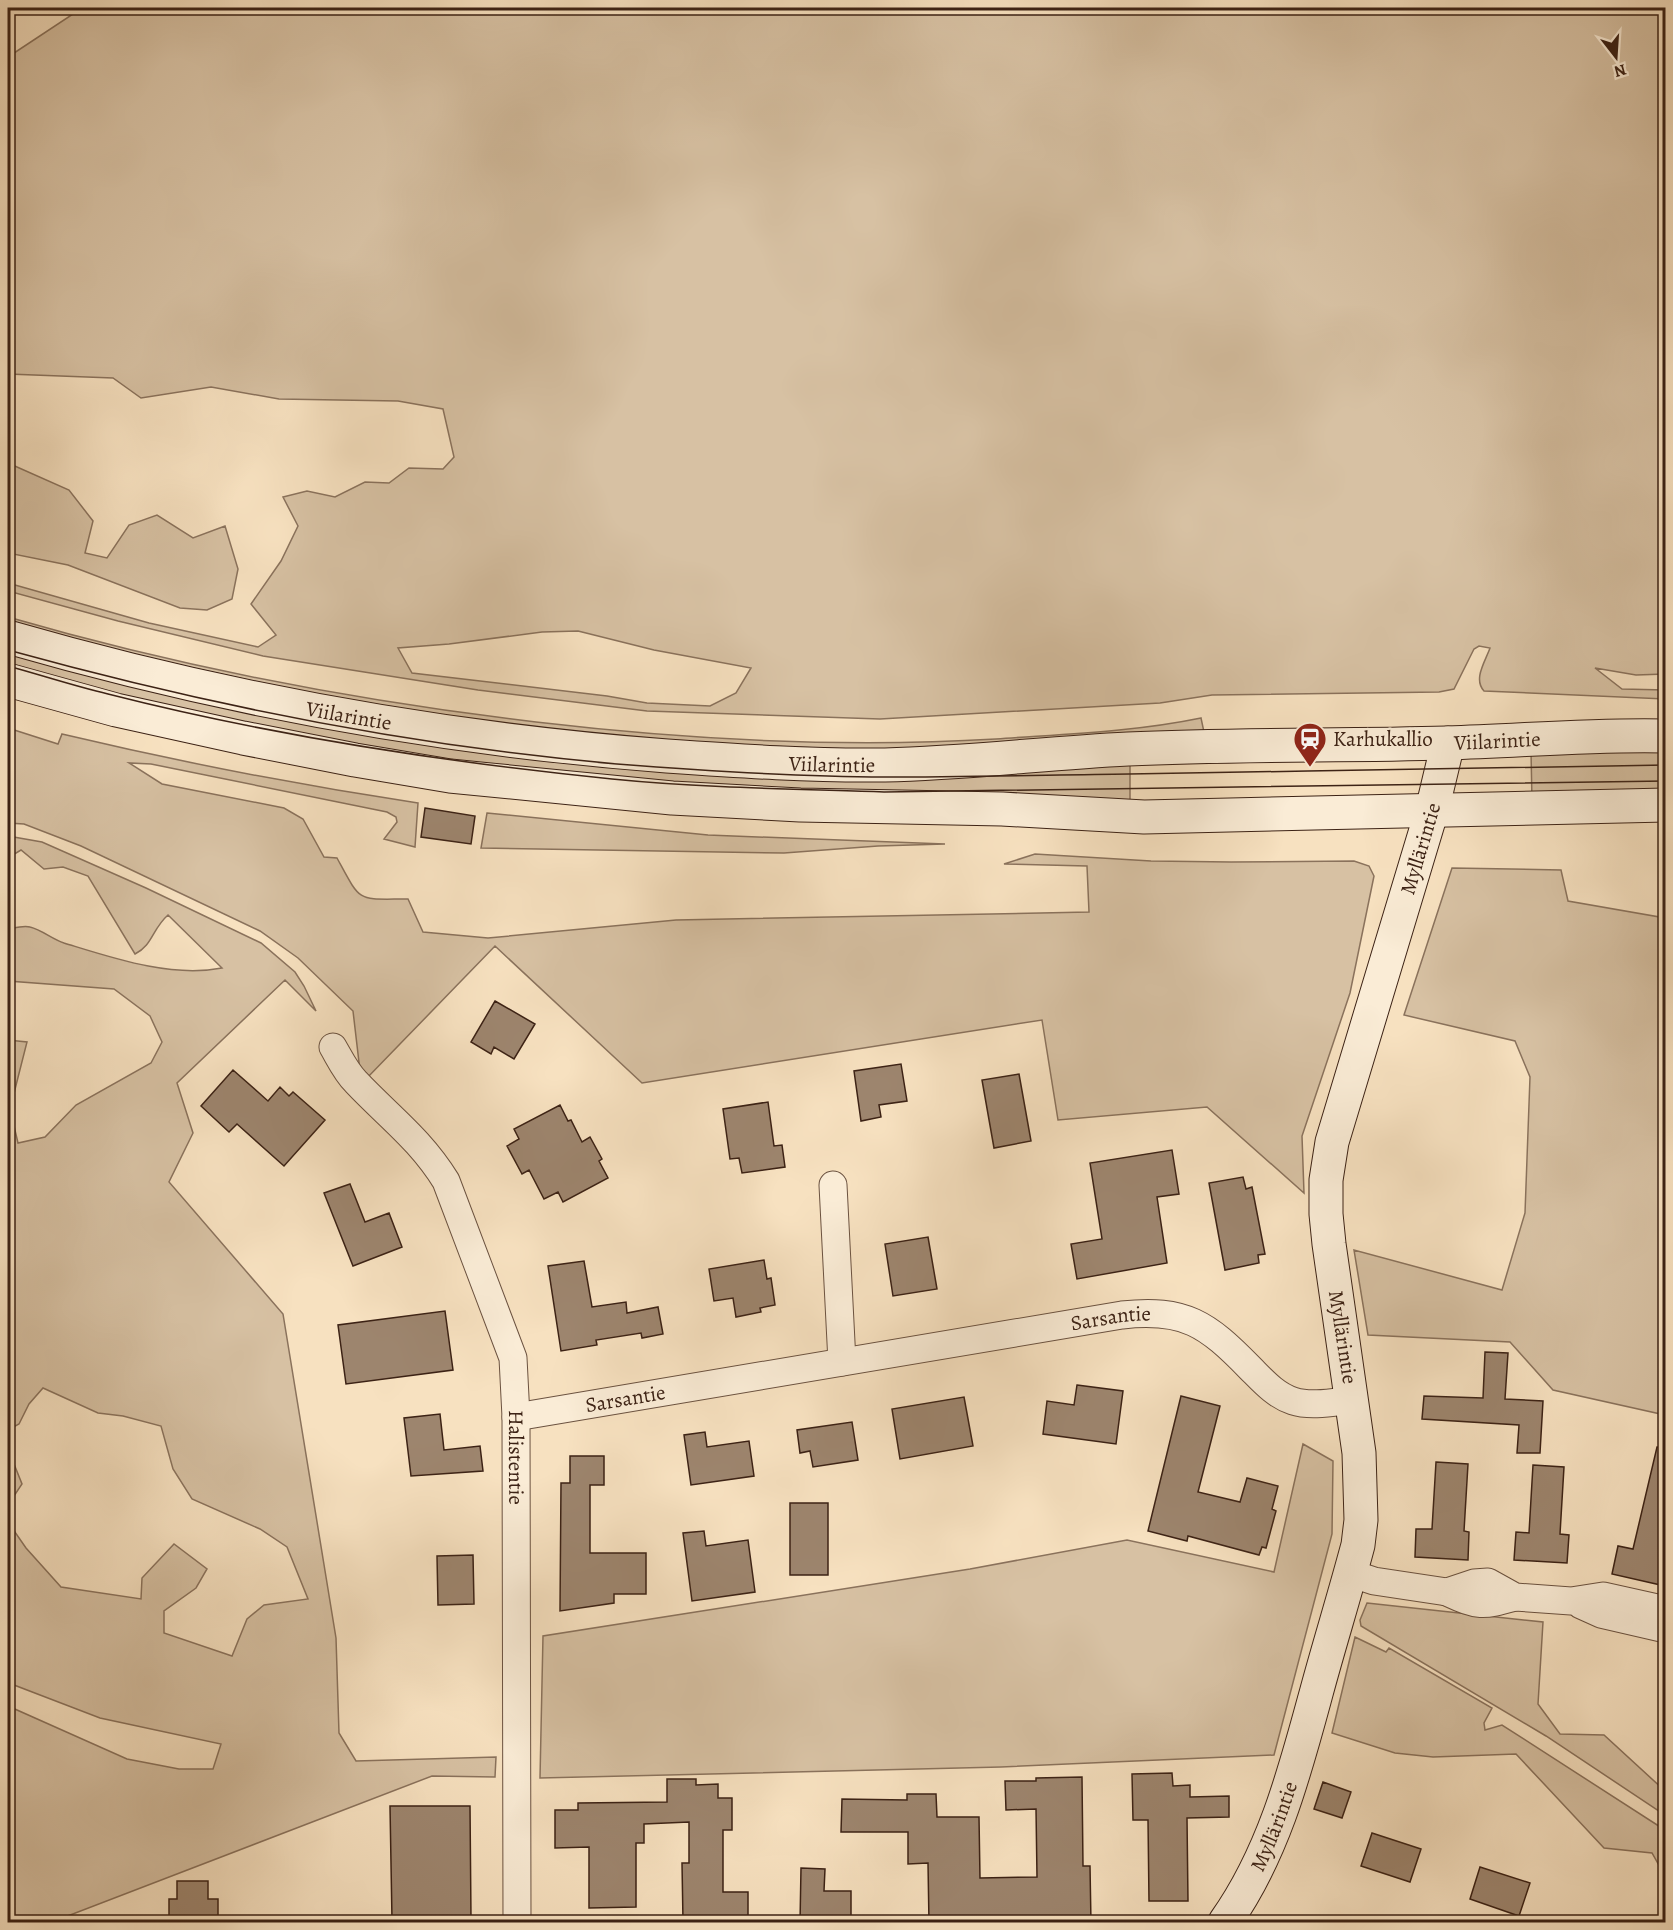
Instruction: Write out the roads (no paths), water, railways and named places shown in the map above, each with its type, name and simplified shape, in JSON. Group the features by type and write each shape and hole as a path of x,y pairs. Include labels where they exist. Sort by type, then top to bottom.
{"main road":[{"name":"Viilarintie","path":"8,637 163,678 281,704 392,724 530,743 735,761 883,765 1134,749 1665,736"},
{"name":"Viilarintie","path":"8,680 116,710 355,760 450,776 660,797 800,805 1002,809 1144,817 1665,805"},
{"name":"Myllärintie","path":"1225,1923 1266,1851 1284,1804 1358,1545 1362,1490 1359,1453 1329,1244 1326,1180 1339,1114 1374,1008 1432,810 1448,743"}],"street":[{"name":"Halistentie","path":"333,1047 354,1080 411,1134 435,1162 446,1181 513,1358 516,1417 517,1923"},
{"path":"833,1185 842,1362"},
{"name":"Sarsantie","path":"516,1417 1148,1312 1188,1319 1212,1332 1268,1386 1288,1399 1309,1403 1352,1400"},
{"path":"1350,1573 1374,1581 1448,1592 1474,1583 1488,1582 1515,1597 1571,1601 1603,1596 1665,1610"},
{"path":"1571,1601 1601,1614 1665,1629"}],"tram line":[{"path":"8,650 158,688 386,735 540,756 684,769 818,776 915,777 1666,765"},
{"path":"8,666 95,691 295,735 422,756 612,779 680,784 884,792 1666,781"}],"place":[{"name":"Karhukallio","path":"1310,768"}]}
